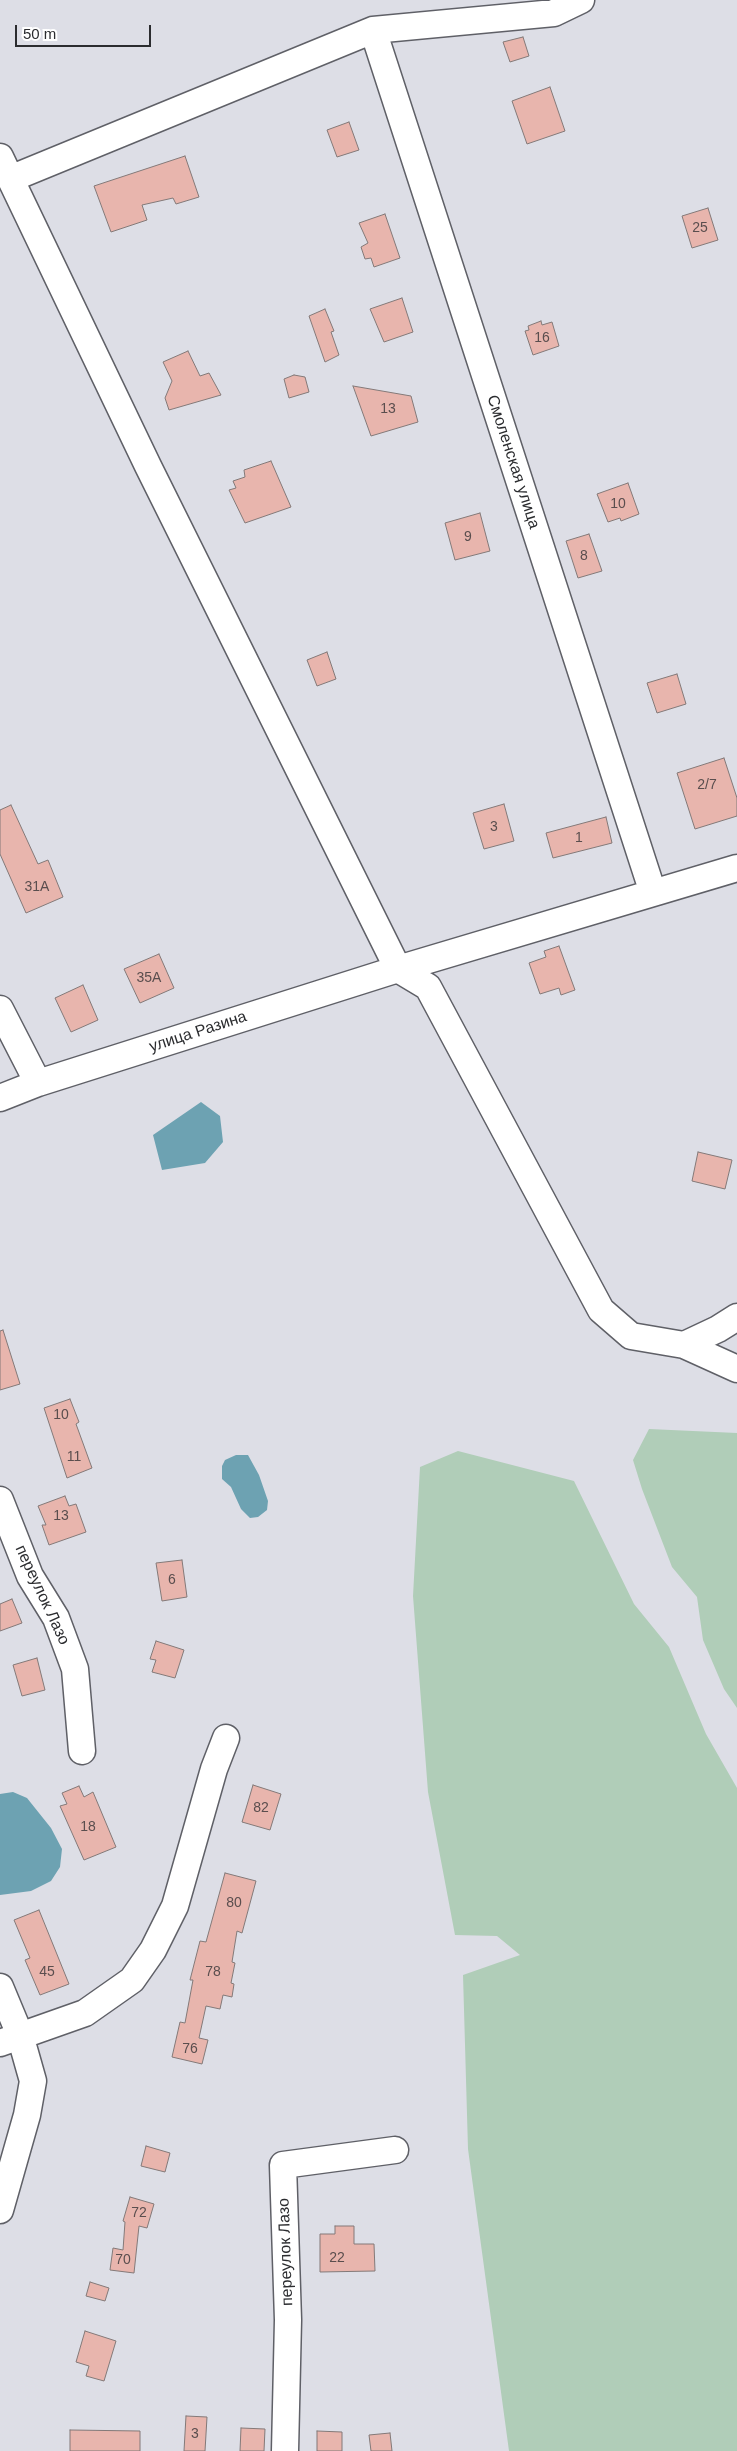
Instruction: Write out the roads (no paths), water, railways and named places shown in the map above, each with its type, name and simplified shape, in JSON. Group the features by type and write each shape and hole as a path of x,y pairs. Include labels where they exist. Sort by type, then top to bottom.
{"street":[{"path":"582,0 554,13 373,30 5,168 148,466 398,969 428,987 601,1310 632,1336 684,1345 737,1368"},
{"name":"Смоленская улица","path":"373,30 653,893"},
{"name":"улица Разина","path":"0,1098 38,1083 398,969 737,868"},
{"path":"0,1009 38,1083"},
{"path":"684,1345 718,1329 737,1317"},
{"name":"переулок Лазо","path":"0,1500 30,1576 56,1618 75,1669 82,1751"},
{"path":"10,2039 85,2012 132,1980 153,1950 175,1906 214,1769 226,1738"},
{"path":"0,1987 10,2039 33,2081 27,2115 0,2210"},
{"name":"переулок Лазо","path":"285,2451 288,2320 284,2165 395,2150"}],"water":[{"path":"201,1102 220,1116 223,1142 205,1163 162,1170 153,1135"},
{"path":"236,1455 248,1455 259,1475 268,1501 267,1510 258,1517 250,1518 241,1509 231,1487 222,1479 222,1466 225,1460"},
{"path":"13,1792 27,1798 51,1828 62,1849 60,1867 51,1881 31,1891 0,1895 0,1794"}]}
